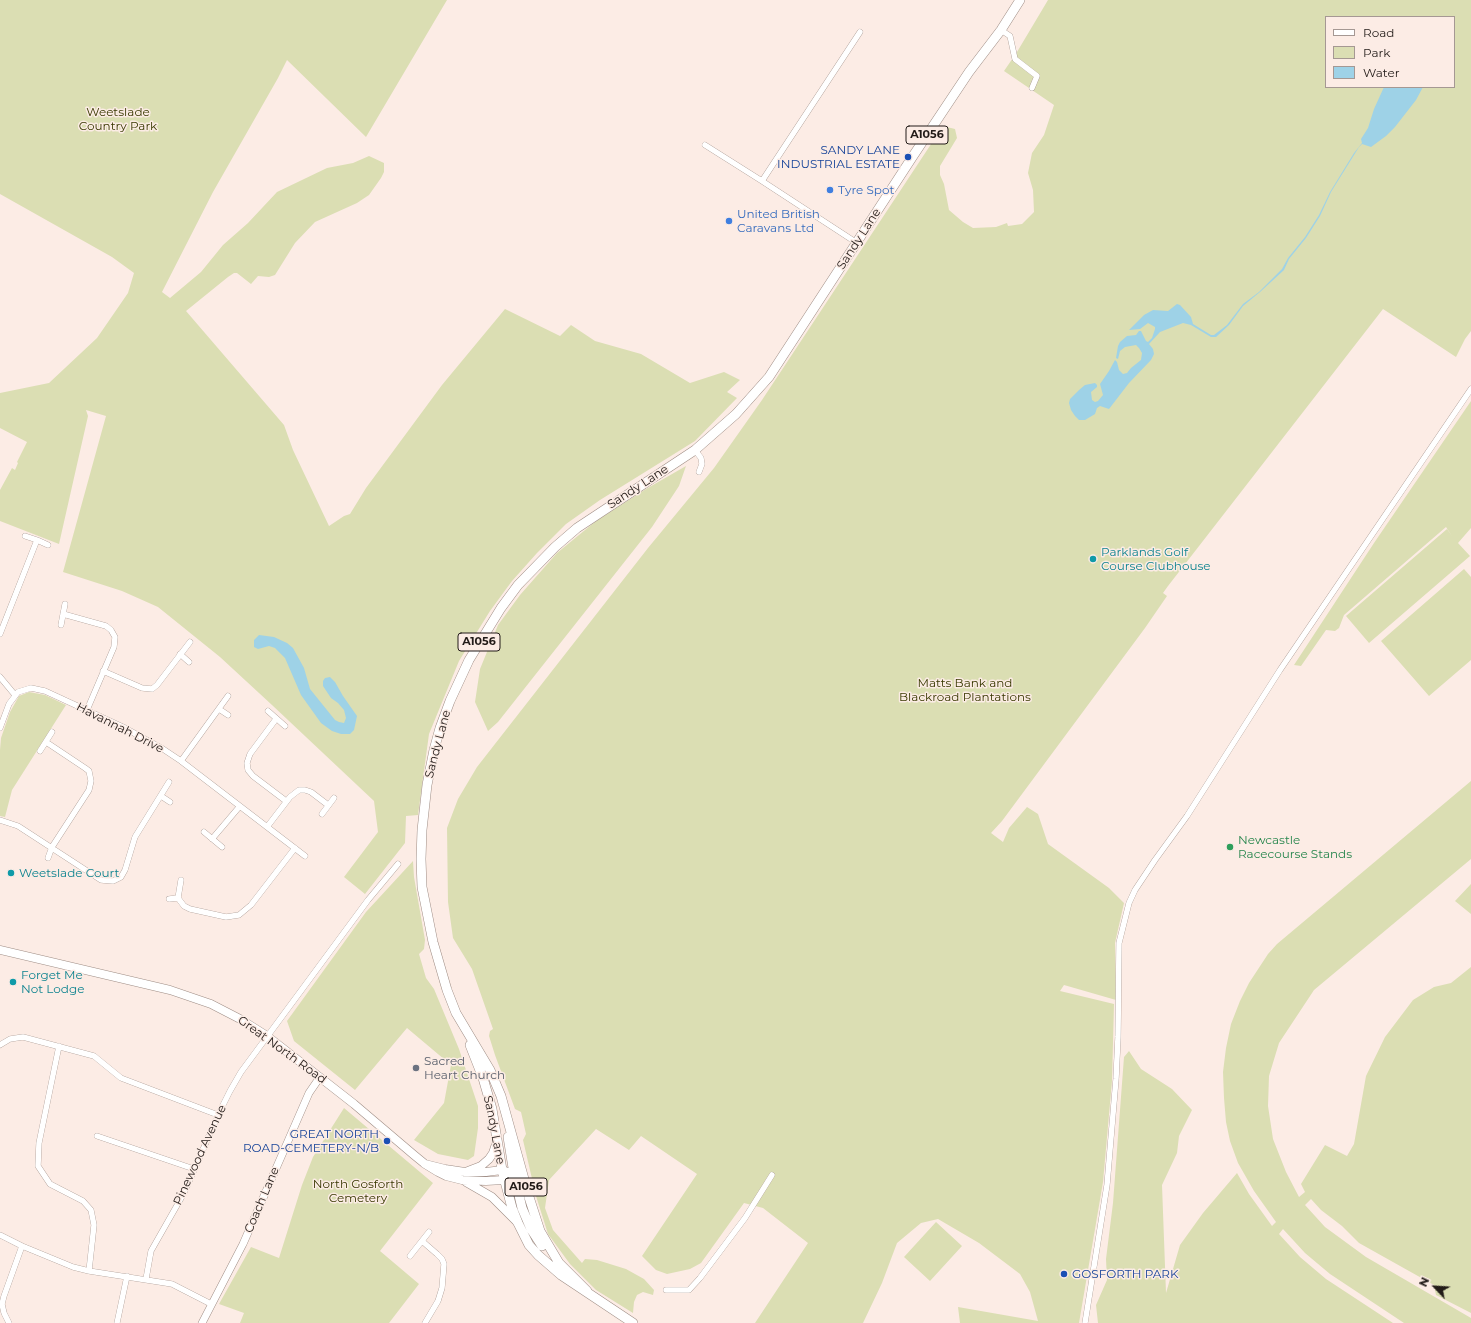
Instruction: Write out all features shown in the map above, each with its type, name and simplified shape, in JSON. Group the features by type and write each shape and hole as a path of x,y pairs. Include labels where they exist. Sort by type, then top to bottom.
{"main road":[{"name":"Sandy Lane","path":"587,1292 561,1275 538,1256 530,1246 518,1223 504,1180 488,1094 462,1024 447,990 433,942 422,887 422,830 427,785 434,750 450,701 469,660 501,608 518,585 555,547 577,528 695,450 736,414 769,377 969,72 1001,30 1020,0"},
{"name":"Great North Road","path":"0,950 170,990 216,1007 240,1019 267,1036 320,1077 425,1164 446,1176 462,1180"},
{"name":"Sandy Lane","path":"462,1024 490,1070 504,1106 536,1221 543,1237 559,1263 587,1292"},
{"path":"504,1106 514,1174 522,1208 531,1229 543,1246 559,1263"},
{"path":"465,1172 481,1166 489,1159 493,1153 497,1141"},
{"name":"Great North Road","path":"425,1164 465,1172 502,1170"},
{"path":"502,1170 514,1174"},
{"path":"462,1180 504,1180 509,1179 514,1174"},
{"path":"462,1180 492,1197 518,1223"},
{"name":"A1056","path":"587,1292 633,1323"}],"street":[{"path":"1001,30 1010,36 1015,59 1037,76 1032,88"},
{"path":"762,181 860,32"},
{"path":"705,145 857,243"},
{"path":"1085,1323 1107,1185 1118,1037 1118,943 1129,902 1135,890 1155,860 1187,816 1280,670 1471,389"},
{"path":"695,450 701,458 702,464 700,472"},
{"path":"26,536 48,545"},
{"path":"0,634 37,540"},
{"path":"61,625 65,604"},
{"path":"63,614 106,626 113,633 115,640 114,647 86,710"},
{"path":"0,616 6,618"},
{"path":"103,671 142,688 152,689 157,685 190,642"},
{"path":"180,654 189,662"},
{"path":"0,677 15,695 5,713 0,728"},
{"name":"Havannah Drive","path":"15,695 26,689 37,688 146,738 182,761 305,856"},
{"path":"182,761 228,696"},
{"path":"219,709 228,715"},
{"path":"268,711 285,726"},
{"path":"276,719 250,754 247,763 248,770 253,776 286,801"},
{"path":"40,751 52,732"},
{"path":"46,742 85,768 91,776 89,790 52,847 48,858"},
{"path":"0,820 18,826 101,880 116,880 125,870 135,837 170,782"},
{"path":"267,827 286,801 297,791 305,790 314,794 328,805"},
{"path":"161,796 170,802"},
{"path":"322,814 334,798"},
{"path":"212,839 240,806"},
{"path":"204,832 222,846"},
{"path":"181,880 178,898 184,906 190,909 226,917 239,915 251,905 295,848"},
{"path":"267,1036 368,900 398,864"},
{"path":"169,899 178,898"},
{"name":"Pinewood Avenue","path":"146,1279 151,1251 180,1200 218,1115 241,1072 267,1036"},
{"path":"0,1045 10,1039 23,1037 94,1056 121,1078 218,1115"},
{"path":"59,1046 39,1143 38,1166 50,1184 82,1200 90,1210 94,1225 89,1271"},
{"name":"Coach Lane","path":"202,1323 243,1244 308,1093 320,1077"},
{"path":"97,1136 194,1169"},
{"path":"666,1290 689,1290 700,1278 745,1218 772,1175"},
{"path":"410,1256 429,1232"},
{"path":"0,1235 22,1246 73,1267 89,1271 172,1284 211,1304"},
{"path":"422,1241 442,1259 444,1264 442,1288 438,1301 425,1323"},
{"path":"9,1323 4,1313 2,1304 22,1246"},
{"path":"116,1323 127,1276"}],"green space":[{"name":"Weetslade Country Park","path":"0,0 447,0 366,137 287,60 213,192 162,292 170,298 201,272 223,245 248,223 277,192 327,168 353,163 369,156 384,163 384,172 369,195 357,203 315,222 295,243 275,275 269,277 258,276 251,284 237,273 234,273 186,311 284,425 293,450 329,526 344,516 350,514 366,488 442,385 505,309 560,336 571,325 595,341 641,354 690,383 724,372 740,380 727,392 737,398 695,441 600,500 566,524 512,581 490,611 459,661 429,734 418,815 406,816 405,843 365,894 344,877 378,832 374,801 220,657 158,607 122,591 63,572 106,416 86,410 88,416 59,544 0,521 0,490 12,468 15,470 18,463 17,462 27,442 0,428 0,393 49,383 97,338 128,293 134,273 112,257 0,194"},
{"name":"Matts Bank and Blackroad Plantations","path":"1048,0 1471,0 1471,331 1456,357 1383,309 1168,586 1163,593 1167,596 1145,628 1002,821 991,833 1003,842 1009,828 1027,807 1038,814 1048,844 1109,888 1124,903 1115,943 1116,1000 1064,985 1060,991 1114,1004 1112,1081 1103,1182 1079,1323 960,1323 958,1307 1038,1321 1030,1292 1020,1274 979,1243 938,1219 921,1223 897,1243 882,1283 863,1323 755,1323 808,1243 763,1208 744,1203 701,1263 690,1269 667,1274 656,1270 642,1256 697,1174 641,1136 629,1150 596,1129 549,1180 545,1208 553,1230 582,1263 585,1259 597,1260 626,1269 644,1279 654,1290 653,1295 643,1292 637,1295 634,1302 633,1313 596,1290 570,1264 548,1234 536,1196 523,1140 526,1134 521,1112 515,1109 495,1055 489,1036 490,1031 493,1029 472,969 453,938 448,902 447,828 458,799 477,767 648,548 714,468 762,400 943,126 955,129 957,138 940,166 940,175 944,184 949,210 973,228 996,227 1007,223 1008,226 1022,224 1034,212 1033,190 1028,173 1032,153 1044,135 1054,105 1004,71"},
{"path":"1471,401 1471,528 1458,543 1470,556 1369,643 1346,616 1447,529 1452,536 1446,527 1344,615 1339,628 1335,631 1326,630 1301,666 1294,665 1374,543"},
{"path":"686,466 679,486 652,527 498,722 488,731 475,702 480,669 498,625 520,595 557,553 596,521 646,489"},
{"path":"1464,569 1471,577 1471,660 1429,696 1381,641"},
{"path":"29,692 45,695 66,705 12,790 5,817 0,816 1,738 10,712 19,696"},
{"path":"1471,781 1471,859 1314,990 1279,1043 1269,1076 1268,1106 1273,1139 1286,1172 1299,1197 1305,1192 1301,1184 1325,1145 1347,1156 1354,1144 1366,1076 1385,1037 1413,1000 1434,987 1451,983 1471,967 1471,1313 1436,1295 1434,1285 1359,1243 1342,1226 1321,1210 1311,1199 1305,1205 1325,1227 1366,1257 1471,1318 1471,1323 1404,1323 1330,1274 1305,1253 1283,1229 1279,1234 1300,1257 1326,1279 1393,1323 1098,1323 1096,1305 1107,1280 1106,1259 1113,1203 1124,1057 1129,1051 1141,1069 1172,1089 1192,1110 1179,1136 1177,1153 1162,1185 1166,1293 1180,1245 1203,1213 1237,1173 1249,1194 1272,1226 1276,1222 1254,1191 1238,1163 1230,1141 1226,1122 1223,1072 1226,1048 1231,1024 1249,983 1268,954 1277,944"},
{"path":"413,861 414,877 425,940 424,949 419,954 426,978 434,989 459,1049 478,1106 478,1128 474,1156 468,1160 438,1154 414,1140 444,1103 451,1065 407,1028 355,1090 294,1041 287,1021 366,912"},
{"path":"1471,884 1471,914 1455,901"},
{"name":"North Gosforth Cemetery","path":"344,1108 433,1183 380,1251 419,1284 389,1323 240,1323 244,1313 219,1304 251,1247 279,1258 302,1185 313,1157"},
{"path":"936,1222 962,1246 930,1281 904,1257"}],"water":[{"path":"1384,88 1422,88 1416,100 1386,136 1371,147 1362,144 1359,147 1331,192 1320,216 1306,238 1289,259 1284,270 1260,292 1243,306 1229,325 1216,337 1211,337 1191,325 1183,323 1160,332 1149,344 1153,349 1154,354 1151,360 1129,383 1109,409 1100,406 1097,408 1095,414 1085,420 1079,420 1071,410 1069,403 1070,399 1079,390 1085,385 1095,383 1097,387 1091,392 1092,400 1095,402 1098,401 1103,395 1100,384 1115,360 1119,370 1123,374 1127,373 1141,360 1142,353 1136,345 1125,347 1120,351 1118,359 1116,358 1120,342 1127,336 1136,335 1139,331 1141,331 1146,341 1148,342 1152,338 1155,327 1148,323 1140,329 1129,330 1144,315 1153,310 1168,311 1177,304 1180,305 1191,317 1193,324 1211,335 1214,335 1227,325 1243,304 1259,292 1282,269 1288,258 1305,237 1319,215 1330,192 1354,153 1362,143 1361,139 1368,128 1374,109"},
{"path":"259,635 274,637 287,643 293,648 304,668 310,689 335,720 344,723 346,718 344,710 331,698 323,686 323,681 325,678 330,677 335,682 357,716 354,730 350,734 341,734 332,731 321,723 301,695 285,658 275,648 269,646 258,649 254,647 254,640"}],"place":[{"name":"SANDY LANE INDUSTRIAL ESTATE","path":"908,157"},
{"name":"Tyre Spot","path":"830,190"},
{"name":"United British Caravans Ltd","path":"729,221"},
{"name":"Parklands Golf Course Clubhouse","path":"1093,559"},
{"name":"Newcastle Racecourse Stands","path":"1230,847"},
{"name":"Weetslade Court","path":"11,873"},
{"name":"Forget Me Not Lodge","path":"13,982"},
{"name":"Sacred Heart Church","path":"416,1068"},
{"name":"GREAT NORTH ROAD-CEMETERY-N/B","path":"387,1141"},
{"name":"GOSFORTH PARK","path":"1064,1274"}]}
